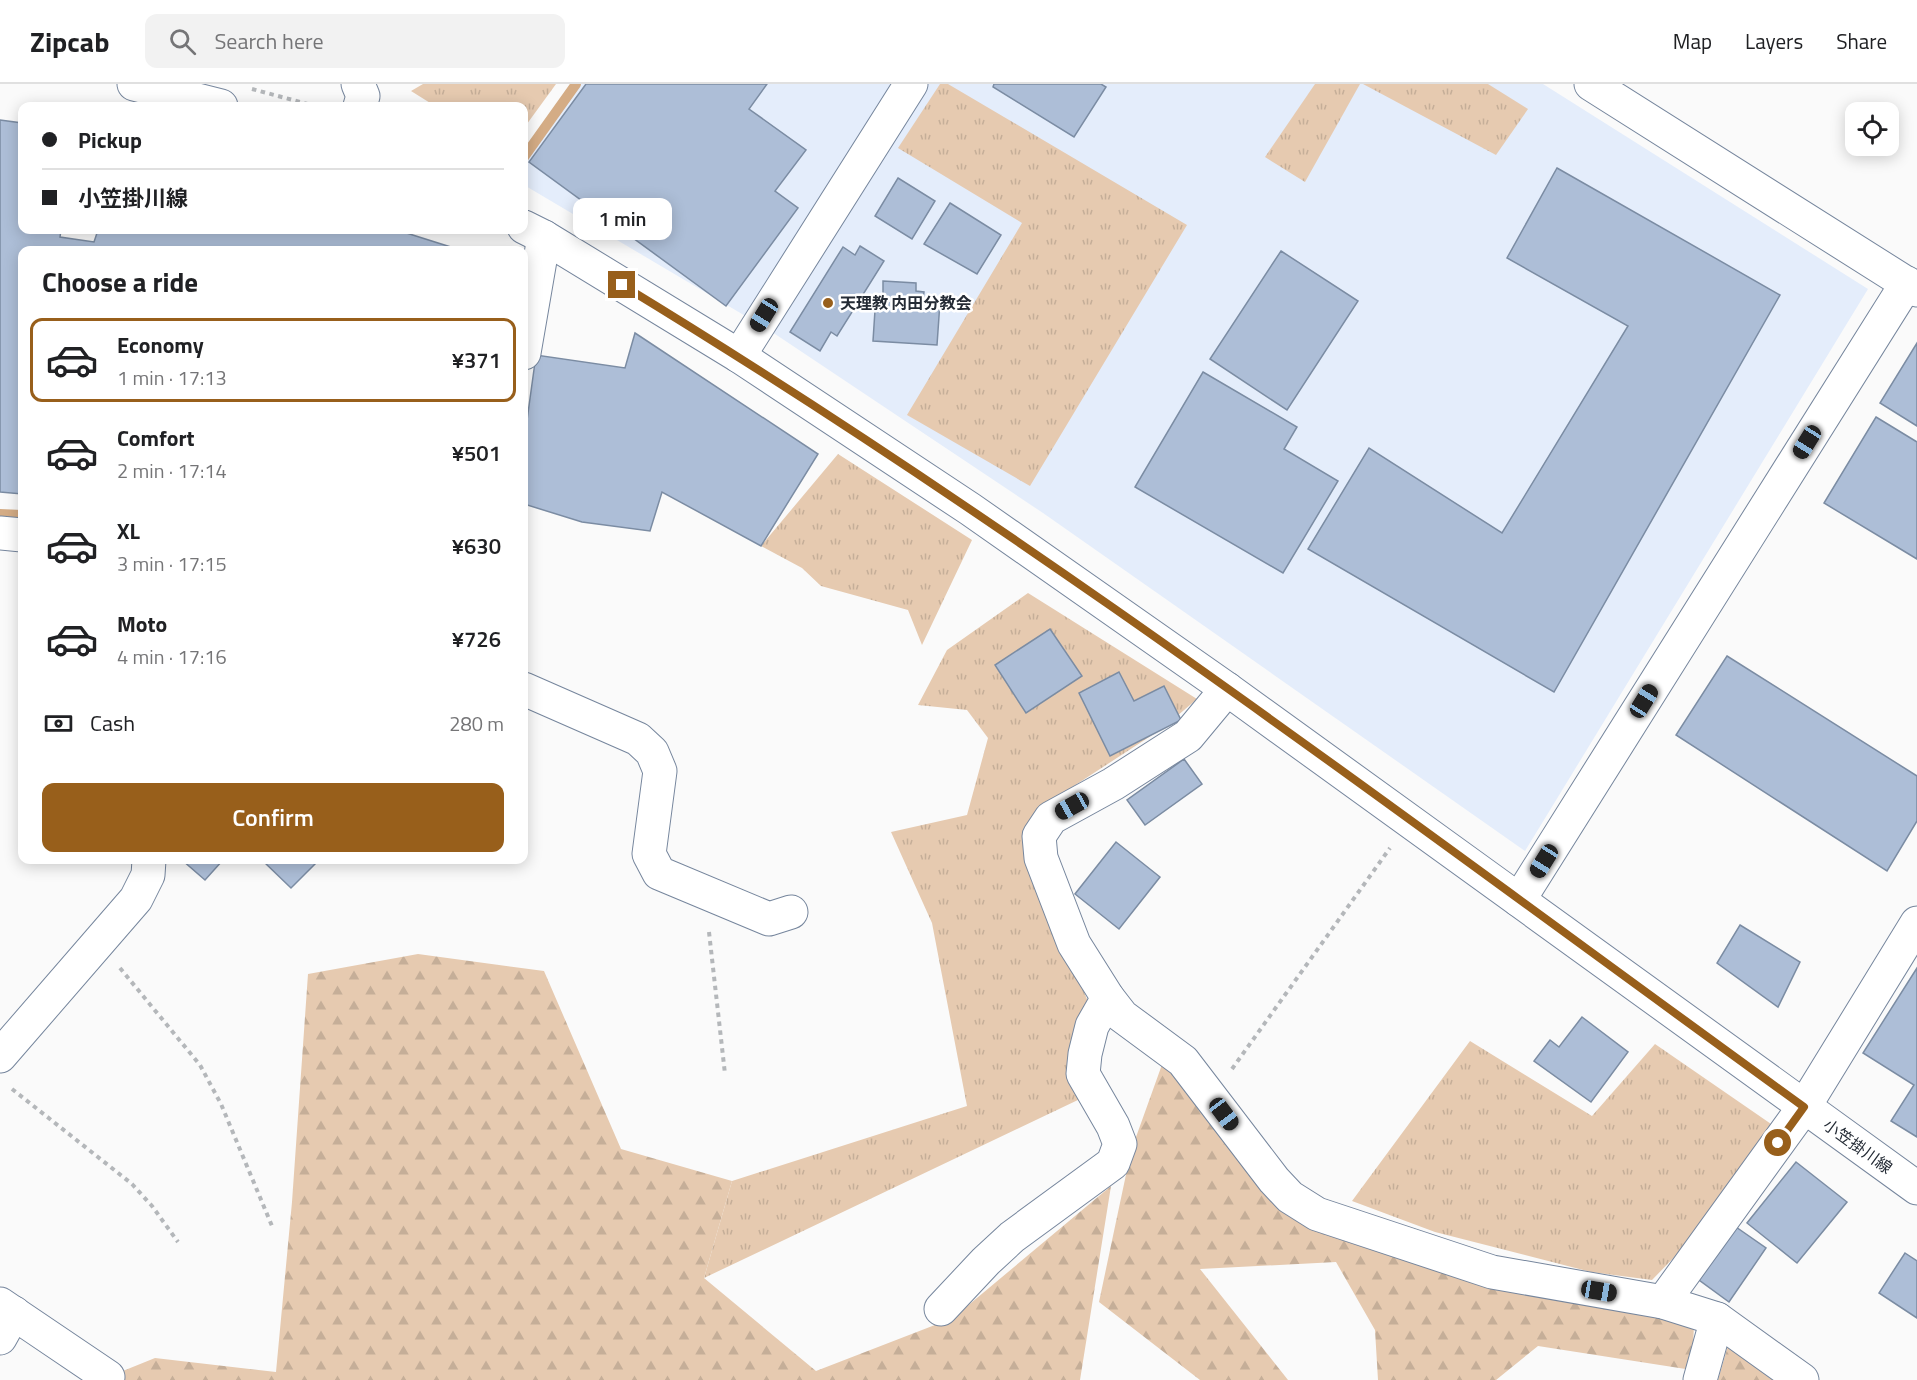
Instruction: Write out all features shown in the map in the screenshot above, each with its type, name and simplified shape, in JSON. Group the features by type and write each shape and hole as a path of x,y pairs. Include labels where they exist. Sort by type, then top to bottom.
{"street":[{"path":"134,84 205,102"},
{"path":"739,356 911,84"},
{"path":"1519,900 1912,286 1591,84"},
{"path":"528,305 534,232"},
{"name":"小笠掛川線","path":"534,232 739,356 970,509 1227,689 1917,1188"},
{"path":"0,533 18,535"},
{"path":"1227,689 1188,736 1113,784 1051,818 1039,836 1041,858 1074,944 1122,1016 1183,1061 1274,1180 1290,1197 1317,1214 1492,1272 1663,1302 1717,1319 1802,1380"},
{"path":"528,691 638,740 652,752 660,771 649,854 659,873 769,920 791,912"},
{"path":"4,1071 98,942 136,899 148,875 149,864"},
{"path":"1663,1302 1804,1107 1917,922"},
{"path":"941,1309 1012,1237 1113,1163 1120,1144 1113,1126 1083,1074 1084,1054 1092,1026 1108,998"},
{"path":"4,1318 108,1377"},
{"path":"1700,1380 1717,1319"}],"path":[{"path":"272,94 301,102"},
{"path":"1211,1098 1409,820"},
{"path":"705,892 725,1074"},
{"path":"98,942 200,1065 221,1104 272,1226"},
{"path":"4,1071 132,1184 152,1206 178,1242"}],"shaded area":[{"path":"575,84 1543,84 1868,289 1525,851 1043,513 769,330 528,187 528,156"}],"green space":[{"path":"423,84 556,84 528,122 528,102 429,102 411,91"},
{"path":"940,84 948,84 1187,225 1030,486 907,415 1022,223 898,148"},
{"path":"1315,84 1360,84 1305,182 1265,157"},
{"path":"1363,84 1488,84 1528,109 1496,155"},
{"path":"838,454 972,540 922,645 908,610 821,586 802,568 761,546"},
{"path":"1028,593 1197,699 1163,728 1040,808 1024,848 1089,1004 1080,1099 704,1278 732,1181 967,1106 932,923 891,832 967,815 988,738 967,710 918,705 947,650"},
{"path":"418,954 544,971 621,1149 732,1181 704,1278 816,1371 953,1318 1111,1186 1080,1380 107,1380 108,1377 155,1358 276,1372 292,1202 308,974"},
{"path":"1470,1041 1592,1116 1655,1044 1774,1126 1693,1238 1652,1280 1591,1272 1435,1232 1352,1201"},
{"path":"1164,1059 1293,1215 1694,1324 1692,1370 1538,1346 1496,1380 1378,1380 1375,1330 1336,1262 1200,1269 1288,1380 1200,1380 1099,1302 1131,1151"},
{"path":"1729,1342 1786,1380 1718,1380"}],"building":[{"path":"586,84 767,84 749,109 806,150 775,191 798,208 726,306 529,162"},
{"path":"994,84 1101,84 1106,87 1074,137 993,87"},
{"path":"0,120 18,122 18,234 60,234 60,237 94,242 97,234 410,234 448,246 18,246 18,494 0,492"},
{"path":"1557,168 1780,295 1554,692 1308,549 1369,448 1502,533 1628,326 1507,258"},
{"path":"898,178 935,201 912,239 875,216"},
{"path":"950,203 1001,235 977,274 924,244"},
{"path":"860,246 884,261 837,336 831,332 820,351 790,332 843,247 855,255"},
{"path":"1281,251 1358,301 1287,410 1210,359"},
{"path":"883,281 916,283 916,291 924,292 923,301 940,302 937,345 873,341 876,295 883,295"},
{"path":"635,333 818,454 761,546 662,492 650,531 582,522 528,505 528,413 536,355 625,368"},
{"path":"1917,343 1917,426 1880,403"},
{"path":"1203,372 1297,427 1284,449 1338,481 1283,573 1135,487"},
{"path":"1876,417 1917,442 1917,559 1824,503"},
{"path":"1050,629 1082,676 1026,713 995,665"},
{"path":"1727,656 1917,776 1917,821 1887,871 1676,735"},
{"path":"1119,672 1134,701 1164,686 1181,720 1110,756 1079,693"},
{"path":"1184,759 1202,784 1145,825 1127,800"},
{"path":"1116,842 1160,877 1119,929 1075,894"},
{"path":"187,864 219,864 205,880"},
{"path":"266,864 315,864 291,888"},
{"path":"1740,925 1800,962 1778,1007 1717,963"},
{"path":"1917,968 1917,1137 1891,1121 1914,1085 1863,1053"},
{"path":"1582,1017 1628,1052 1591,1102 1534,1061 1550,1040 1559,1047"},
{"path":"1796,1162 1847,1202 1797,1263 1747,1223"},
{"path":"1736,1227 1766,1248 1729,1302 1699,1280"},
{"path":"1905,1253 1917,1261 1917,1318 1879,1293"}],"waterway":[{"path":"528,151 576,84"},
{"path":"0,514 18,515"}],"place":[{"name":"天理教 内田分教会","path":"828,303"}],"route":[{"path":"622,285 739,356 970,509 1227,689 1804,1107 1778,1143"}]}
